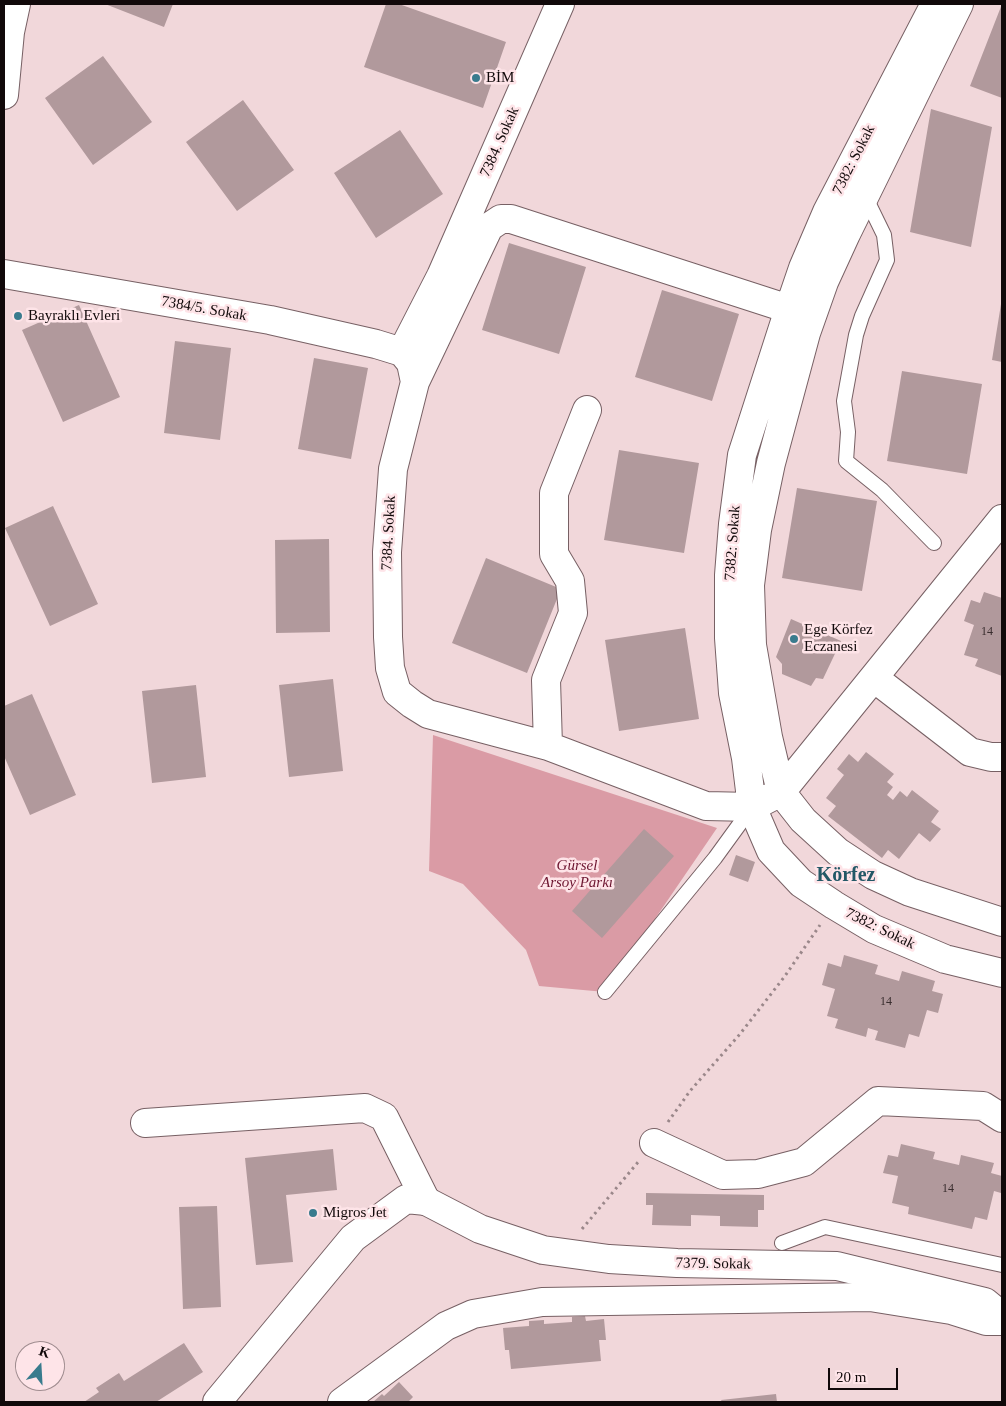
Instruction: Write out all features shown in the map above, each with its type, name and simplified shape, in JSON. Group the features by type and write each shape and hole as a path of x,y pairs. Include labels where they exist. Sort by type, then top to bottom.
{"street":[{"path":"4,95 10,32 16,4"},
{"name":"7384. Sokak","path":"402,352 442,276 560,4"},
{"name":"7382: Sokak","path":"935,4 827,212 803,268 789,309 742,455 732,532 729,575 729,638 733,693 746,758 752,807 771,851 801,883 874,929 945,959 1002,973"},
{"name":"7382: Sokak","path":"959,4 824,282 806,332 771,463 757,530 750,585 752,645 768,738 781,792 803,820 838,852 872,875 910,892 1002,922"},
{"name":"7384. Sokak","path":"781,792 752,807 706,806 548,746 428,714 397,692 390,668 387,552 394,469 415,382 489,227 501,218 511,219 789,309"},
{"name":"7384/5. Sokak","path":"4,274 270,320 376,344 402,352"},
{"path":"402,352 411,363 415,382"},
{"path":"548,746 546,680 573,613 570,581 554,554 554,493 586,410"},
{"path":"781,792 874,678 998,532"},
{"path":"874,678 970,752 991,757 1002,757"},
{"path":"654,1143 722,1175 758,1174 804,1162 878,1101 983,1106 1002,1118"},
{"path":"144,1124 365,1108 384,1117 426,1201"},
{"path":"217,1402 353,1238 406,1199 426,1201"},
{"name":"7379. Sokak","path":"426,1201 480,1229 543,1250 609,1259 677,1263 837,1266 985,1302 1002,1316"},
{"path":"342,1402 446,1326 473,1314 542,1302 870,1297 951,1310 986,1320 1002,1321"}],"lane":[{"path":"865,196 884,235 887,260 862,316 856,335 844,401 848,432 846,460 882,490 934,543"},
{"path":"605,992 715,858 752,807"},
{"path":"782,1243 825,1227 1002,1265"}],"path":[{"path":"563,1253 654,1143 690,1091 740,1034 785,976 834,905"}],"green space":[{"name":"Gürsel Arsoy Parkı","path":"433,735 717,828 605,992 539,986 526,950 463,884 429,871"}],"building":[{"path":"105,4 173,4 164,27"},
{"path":"386,4 399,4 506,42 483,108 364,67"},
{"path":"1002,4 1002,98 970,86"},
{"path":"103,56 152,122 93,165 45,98"},
{"path":"243,100 294,170 237,211 186,142"},
{"path":"931,109 992,127 971,247 910,232"},
{"path":"400,130 443,194 376,238 334,173"},
{"path":"509,243 586,267 559,354 482,330"},
{"path":"662,290 739,314 712,401 635,377"},
{"path":"1002,304 1002,362 992,360"},
{"path":"79,305 120,397 63,422 22,330"},
{"path":"175,341 231,348 220,440 164,433"},
{"path":"314,358 368,368 351,459 298,449"},
{"path":"902,371 982,384 967,474 887,461"},
{"path":"619,450 699,463 684,553 604,540"},
{"path":"797,488 877,501 862,591 782,578"},
{"path":"53,506 98,604 50,626 5,528"},
{"path":"329,539 330,632 276,633 275,540"},
{"path":"486,558 561,589 527,673 452,643"},
{"path":"984,592 1002,598 1002,676 975,666 978,659 964,655 974,625 964,621 971,600 980,603"},
{"path":"791,619 841,641 823,679 816,678 811,686 782,674 782,664 776,657"},
{"path":"685,628 699,719 619,731 605,640"},
{"path":"333,679 343,771 289,777 279,685"},
{"path":"196,685 206,777 152,783 142,691"},
{"path":"32,694 76,795 30,815 4,756 4,706"},
{"path":"866,752 894,774 887,782 893,787 887,795 893,800 900,791 907,797 912,790 939,811 931,822 941,829 930,842 919,833 899,859 888,850 882,858 828,816 836,806 826,798 844,775 837,769 849,754 858,762"},
{"path":"644,829 674,856 602,938 572,911"},
{"path":"736,855 755,862 748,882 729,875"},
{"path":"844,955 878,965 875,974 899,981 902,971 935,981 932,991 943,994 938,1013 927,1010 919,1037 909,1034 905,1048 875,1040 878,1031 868,1028 866,1037 835,1028 838,1019 827,1016 835,989 822,985 828,963 841,967"},
{"path":"901,1144 935,1152 933,1159 959,1165 961,1155 994,1163 991,1173 1002,1176 1002,1186 1001,1193 994,1191 987,1220 975,1217 972,1229 908,1214 909,1207 892,1203 898,1176 883,1173 888,1155 898,1157"},
{"path":"333,1149 337,1190 286,1195 293,1262 256,1265 245,1158"},
{"path":"646,1193 764,1195 764,1210 758,1210 758,1227 720,1226 720,1216 691,1215 691,1226 652,1225 653,1205 646,1205"},
{"path":"217,1206 221,1307 183,1309 179,1207"},
{"path":"585,1316 586,1321 604,1319 606,1340 599,1340 601,1361 511,1369 509,1350 505,1350 503,1328 529,1326 529,1321 544,1320 544,1324 572,1322 572,1317"},
{"path":"184,1343 203,1372 156,1402 84,1402 99,1392 96,1388 119,1373 124,1381"},
{"path":"399,1382 413,1397 408,1402 373,1402 382,1394 384,1396"},
{"path":"776,1394 777,1402 722,1402 721,1400"}],"place":[{"name":"BİM","path":"476,78"},
{"name":"Bayraklı Evleri","path":"18,316"},
{"name":"Ege Körfez Eczanesi","path":"794,639"},
{"name":"Migros Jet","path":"313,1213"}],"district":[{"name":"Körfez","path":"846,876"}]}
